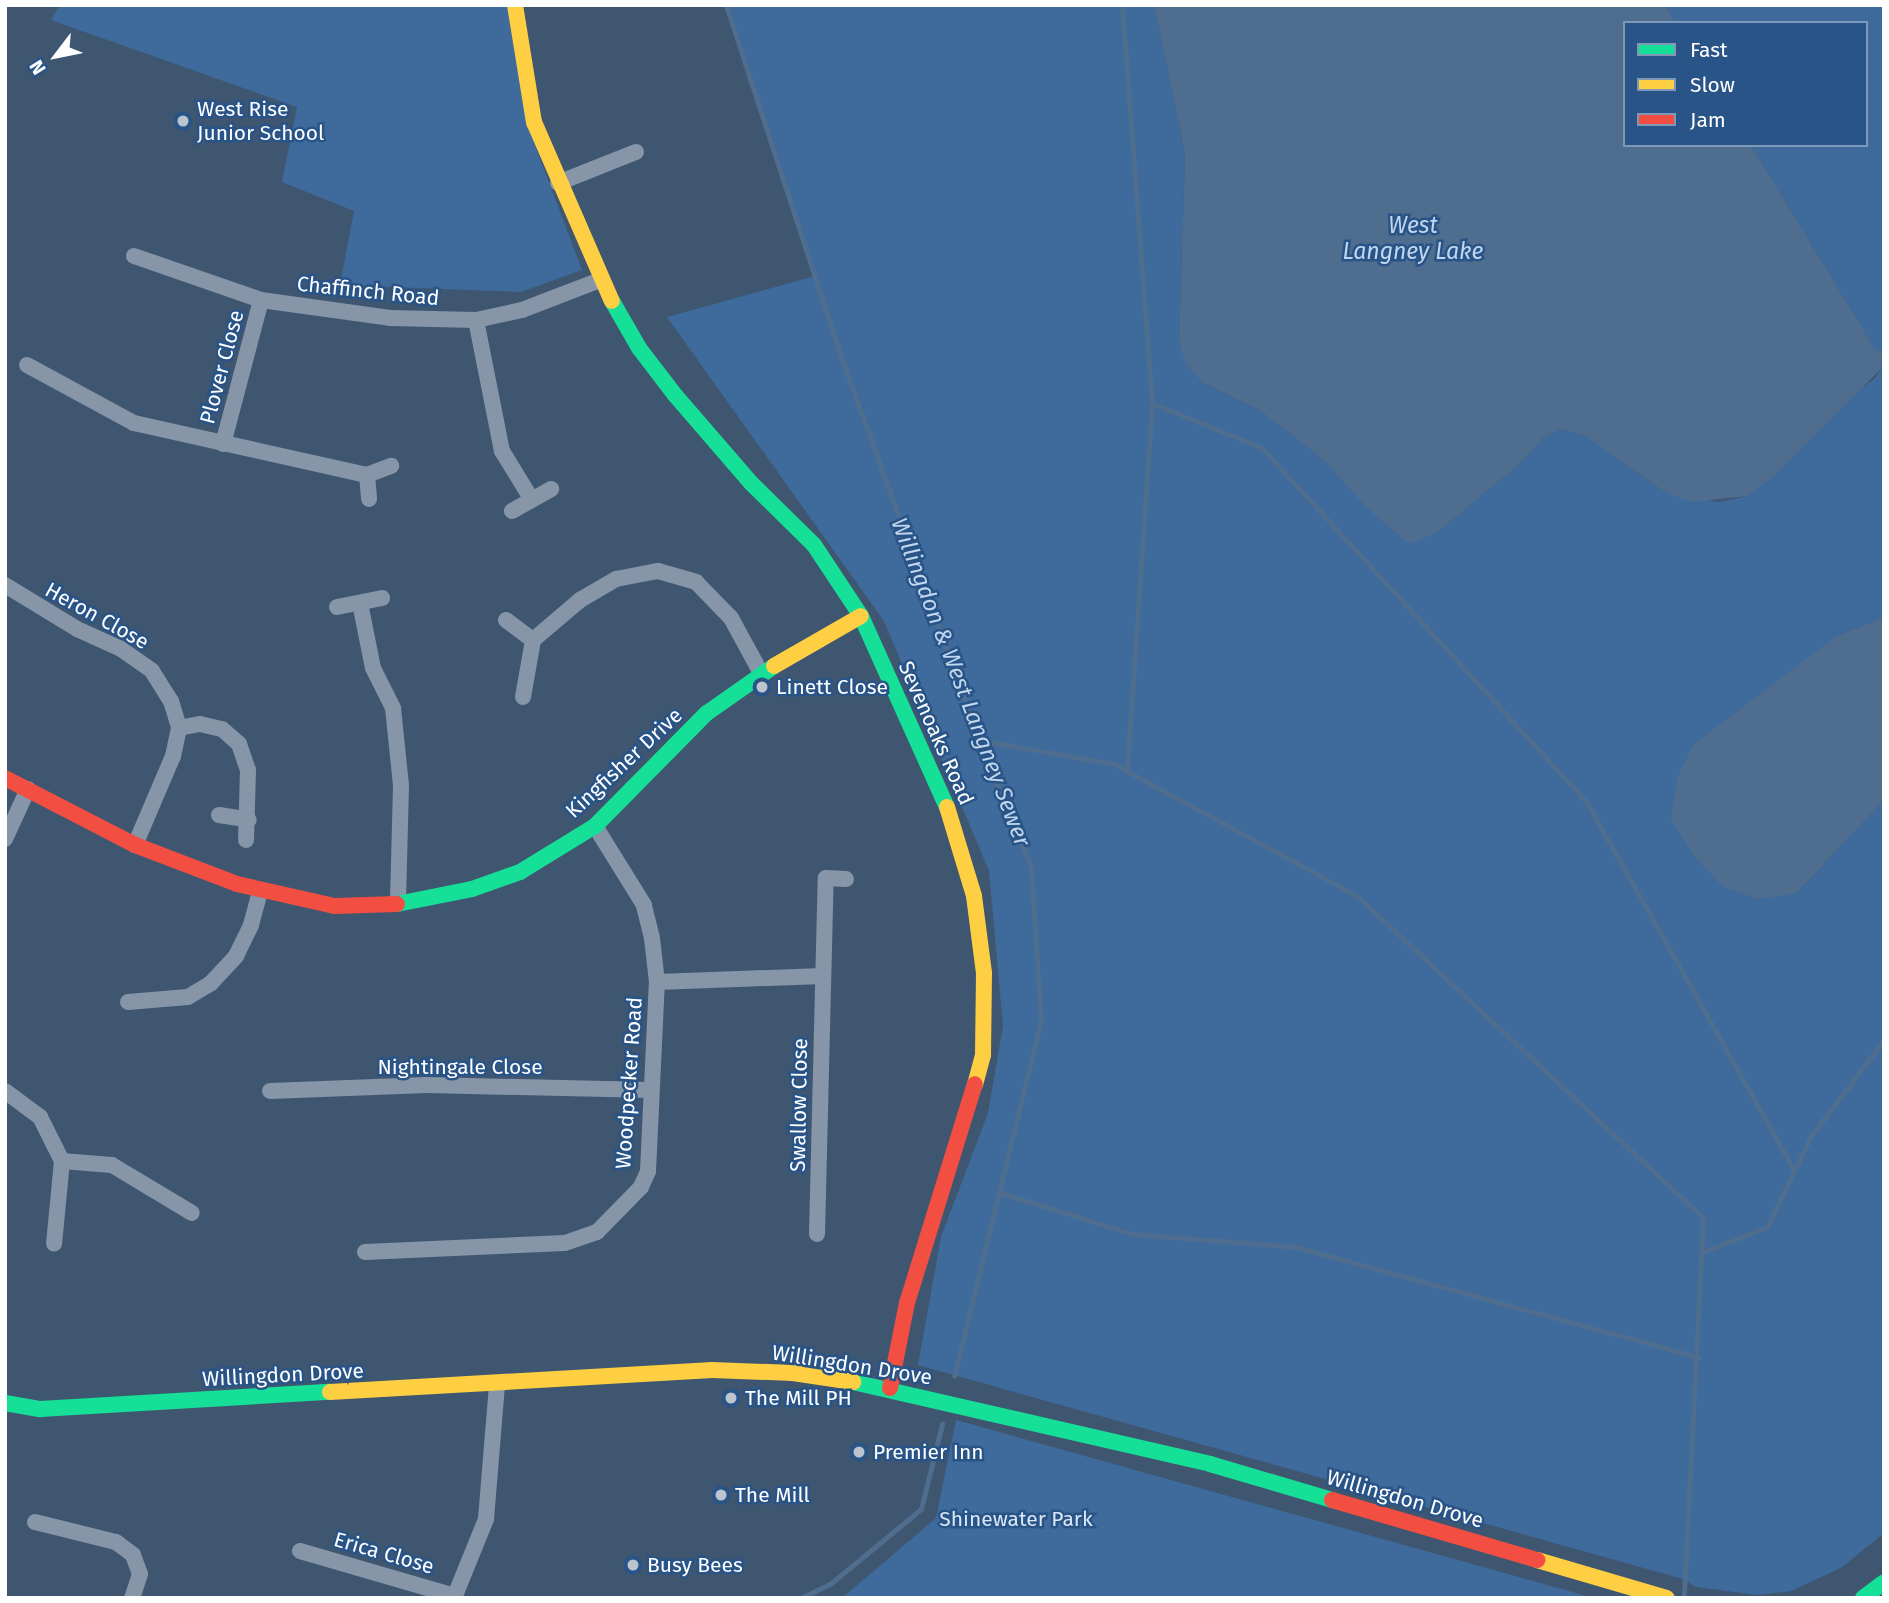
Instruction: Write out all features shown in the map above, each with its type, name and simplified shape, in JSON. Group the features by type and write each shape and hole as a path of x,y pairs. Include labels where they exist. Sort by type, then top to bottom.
{"main road":[{"name":"Sevenoaks Road","path":"515,5 534,122 600,281 639,348 675,396 751,483 814,545 861,616 950,814 974,895 984,973 983,1055 962,1136 931,1219 907,1303 890,1388"},
{"name":"Kingfisher Drive","path":"5,778 135,845 260,891 335,906 398,904 472,889 520,872 595,826 707,713 761,673 861,616"},
{"name":"Willingdon Drove","path":"5,1403 40,1409 497,1386 712,1370 793,1373 890,1388 1210,1464 1661,1596"},
{"path":"1863,1598 1884,1582"}],"street":[{"path":"558,183 636,152"},
{"name":"Chaffinch Road","path":"134,256 261,300 390,318 476,320 522,310 600,281"},
{"name":"Plover Close","path":"223,444 261,300"},
{"path":"476,320 502,451 532,500"},
{"name":"Plover Close","path":"27,365 134,423 368,475"},
{"path":"369,499 368,475 391,466"},
{"path":"512,512 551,489"},
{"path":"523,697 533,640 580,600 616,579 658,571 696,582 731,618 761,673"},
{"name":"Heron Close","path":"5,585 152,671 171,701 179,727"},
{"path":"337,607 382,598"},
{"path":"360,603 373,668 393,708 401,786 398,904"},
{"path":"506,620 533,640"},
{"path":"135,845 173,756 179,727 200,724 222,729 239,744 248,770 249,820 246,840"},
{"path":"5,839 28,789"},
{"path":"219,815 249,820"},
{"name":"Woodpecker Road","path":"365,1252 565,1243 597,1232 641,1188 648,1171 657,982 644,905 595,826"},
{"name":"Swallow Close","path":"817,1234 826,878 846,879"},
{"path":"128,1002 188,997 211,983 236,956 251,925 260,891"},
{"path":"657,982 823,976"},
{"name":"Nightingale Close","path":"270,1091 427,1085 650,1090"},
{"path":"5,1091 40,1117 62,1161 54,1244"},
{"path":"62,1161 112,1165 192,1213"},
{"path":"455,1597 486,1519 497,1386"},
{"path":"35,1522 116,1542 133,1555 140,1574 132,1598"},
{"name":"Erica Close","path":"300,1552 455,1597"}],"green space":[{"path":"60,5 509,5 530,132 582,270 521,292 340,285 354,211 282,182 297,107 51,20"},
{"path":"726,5 1154,5 1185,154 1179,343 1202,382 1259,410 1327,463 1439,531 1523,461 1543,438 1560,429 1585,436 1666,493 1719,502 1747,496 1771,479 1840,405 1874,379 1882,368 1877,352 1752,147 1868,147 1868,21 1675,21 1665,5 1884,5 1884,617 1835,637 1797,893 1884,800 1884,1533 1841,1568 1791,1591 1758,1595 1696,1587 1683,1579 918,1365 941,1237 988,1113 1003,1026 989,871 884,621 667,317 815,276"},
{"name":"Shinewater Park","path":"956,1420 1594,1598 842,1598 936,1518"}],"water":[{"name":"West Langney Lake","path":"1154,5 1665,5 1675,21 1623,21 1623,147 1752,147 1877,352 1882,368 1771,479 1747,496 1692,502 1666,493 1585,436 1560,429 1543,438 1523,461 1439,531 1409,544 1367,508 1327,463 1259,410 1202,382 1186,364 1179,343 1185,154"},
{"path":"1884,617 1884,800 1797,893 1759,899 1722,886 1693,855 1671,819 1677,778 1694,744 1835,637"}],"waterway":[{"name":"Willingdon & West Langney Sewer","path":"726,5 843,362 979,740 1031,867 1041,1020 954,1376"},
{"path":"1122,5 1152,403 1127,771"},
{"path":"1877,352 1884,362"},
{"path":"1152,403 1262,448 1586,801 1794,1170"},
{"path":"979,740 1114,764 1357,896 1703,1218 1684,1598"},
{"path":"1703,1252 1767,1227 1811,1136 1884,1040"},
{"path":"998,1192 1132,1234 1296,1247 1699,1357"},
{"name":"Willingdon & West Langney Sewer","path":"801,1598 830,1584 921,1509 942,1424"}],"traffic: fast":[{"path":"612,301 639,348 675,395 751,483 814,545 861,616 947,807"},
{"path":"397,904 472,889 520,872 595,826 707,713 774,666"},
{"path":"853,1382 1210,1464 1332,1500"},
{"path":"5,1403 40,1409 330,1392"},
{"path":"1863,1598 1884,1582"}],"traffic: slow":[{"path":"515,5 534,122 612,301"},
{"path":"774,666 861,616"},
{"path":"947,807 974,896 984,973 983,1055 975,1084"},
{"path":"330,1392 712,1370 793,1373 853,1382"},
{"path":"1537,1560 1667,1598"}],"traffic: jam":[{"path":"5,778 135,845 237,884 335,906 397,904"},
{"path":"890,1388 907,1303 975,1084"},
{"path":"1332,1500 1537,1560"}],"place":[{"name":"West Rise Junior School","path":"183,121"},
{"name":"Linett Close","path":"762,687"},
{"name":"The Mill PH","path":"731,1398"},
{"name":"Premier Inn","path":"859,1452"},
{"name":"The Mill","path":"721,1495"},
{"name":"Busy Bees","path":"633,1565"}]}
